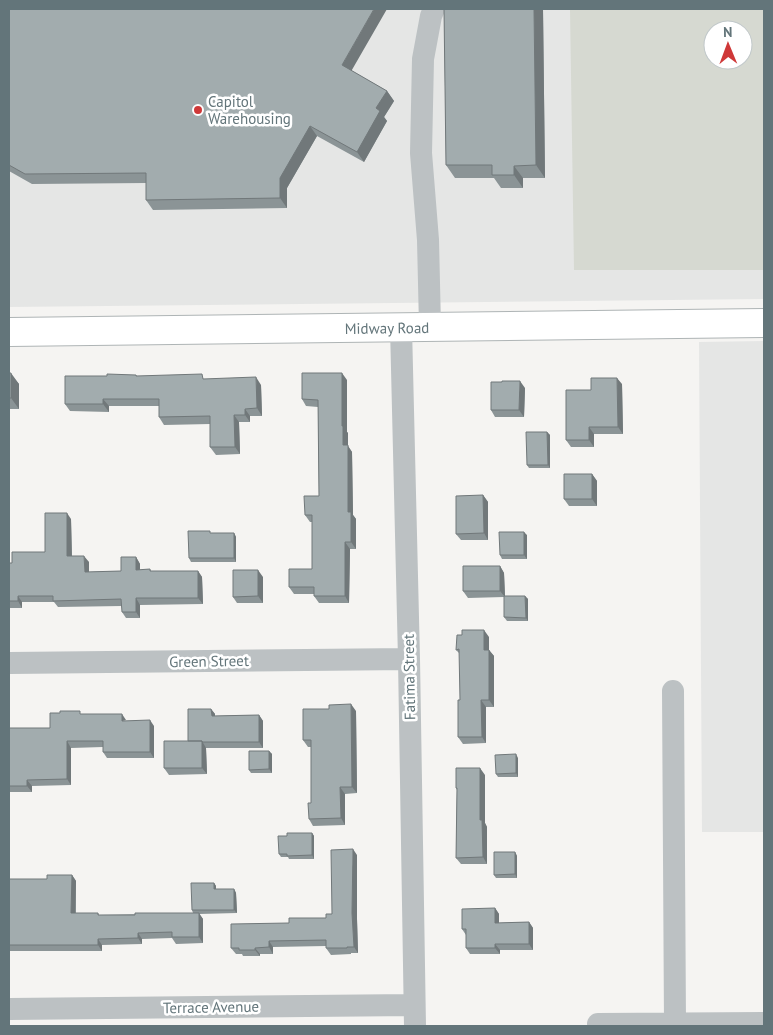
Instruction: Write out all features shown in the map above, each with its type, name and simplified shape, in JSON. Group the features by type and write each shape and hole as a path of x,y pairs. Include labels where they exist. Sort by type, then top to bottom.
{"main road":[{"name":"Midway Road","path":"9,332 764,323"}],"street":[{"path":"430,326 428,240 421,153 423,59 434,9"},
{"name":"Fatima Street","path":"402,327 414,1016"},
{"name":"Green Street","path":"9,663 409,659"},
{"path":"673,691 675,1023"},
{"name":"Terrace Avenue","path":"9,1009 414,1016"},
{"path":"598,1024 764,1023"}],"shaded area":[{"path":"9,9 764,9 764,299 9,307"},
{"path":"570,9 764,9 764,270 574,270"},
{"path":"764,341 764,832 702,832 699,342"}],"building":[{"name":"Capitol Warehousing","path":"9,9 374,9 342,65 387,91 376,108 380,111 357,152 310,126 280,178 280,198 146,200 146,173 25,174 9,165"},
{"path":"444,9 534,9 536,165 514,166 514,175 492,175 492,165 446,165"},
{"path":"9,373 11,373 11,398 9,398"},
{"path":"302,373 342,373 343,445 348,445 348,512 351,512 351,542 345,542 345,596 314,596 314,587 289,587 289,569 312,569 312,515 305,515 304,496 319,496 318,400 302,399"},
{"path":"107,374 136,376 202,374 203,379 256,377 257,408 245,409 245,415 234,415 235,447 210,447 210,416 159,417 159,399 103,399 103,404 65,404 65,376 107,376"},
{"path":"591,378 617,378 618,427 589,427 589,440 566,440 566,390 591,390"},
{"path":"520,381 519,410 491,410 491,382"},
{"path":"526,432 547,432 548,465 527,465"},
{"path":"564,474 592,474 592,499 564,499"},
{"path":"483,495 484,533 456,534 456,496"},
{"path":"45,513 67,513 67,556 84,556 85,572 121,571 121,557 136,557 136,570 198,571 198,598 136,598 136,612 122,612 121,599 53,601 53,596 18,596 18,601 9,601 9,563 12,563 12,552 45,552"},
{"path":"188,531 234,533 234,558 189,558"},
{"path":"499,532 524,532 524,555 500,555"},
{"path":"463,566 500,566 500,591 463,591"},
{"path":"233,570 258,570 258,596 233,597"},
{"path":"504,596 525,596 526,618 504,617"},
{"path":"462,630 484,630 484,650 489,650 489,700 481,700 482,737 458,737 458,700 460,700 459,649 456,650 457,635 462,635"},
{"path":"351,704 352,787 340,787 341,818 309,819 308,803 311,803 311,740 303,740 303,709 329,709 329,705"},
{"path":"188,709 211,709 212,716 259,715 259,742 188,741"},
{"path":"60,711 80,711 80,714 122,714 122,721 150,720 150,752 103,752 103,741 67,741 67,779 27,780 27,786 9,786 9,728 50,728 50,713 60,713"},
{"path":"164,741 202,741 202,768 164,768"},
{"path":"249,751 269,751 269,769 249,770"},
{"path":"516,754 516,773 496,774 495,755"},
{"path":"456,768 480,768 480,820 482,820 483,857 456,858"},
{"path":"287,833 312,833 312,855 287,856 287,854 279,854 278,836 287,836"},
{"path":"353,849 352,913 354,947 326,948 326,940 269,941 269,947 255,948 255,950 231,948 231,924 289,923 289,918 326,918 326,914 332,914 331,850"},
{"path":"494,852 515,852 515,874 494,875"},
{"path":"47,875 72,875 71,913 135,915 135,913 199,913 199,937 172,937 172,932 138,933 138,938 98,939 98,945 9,945 9,879 47,879"},
{"path":"191,883 214,883 214,889 234,889 234,910 192,910"},
{"path":"495,908 495,923 529,922 529,944 495,944 495,948 466,948 466,929 462,929 462,909"}],"place":[{"name":"Capitol Warehousing","path":"198,110"}]}
